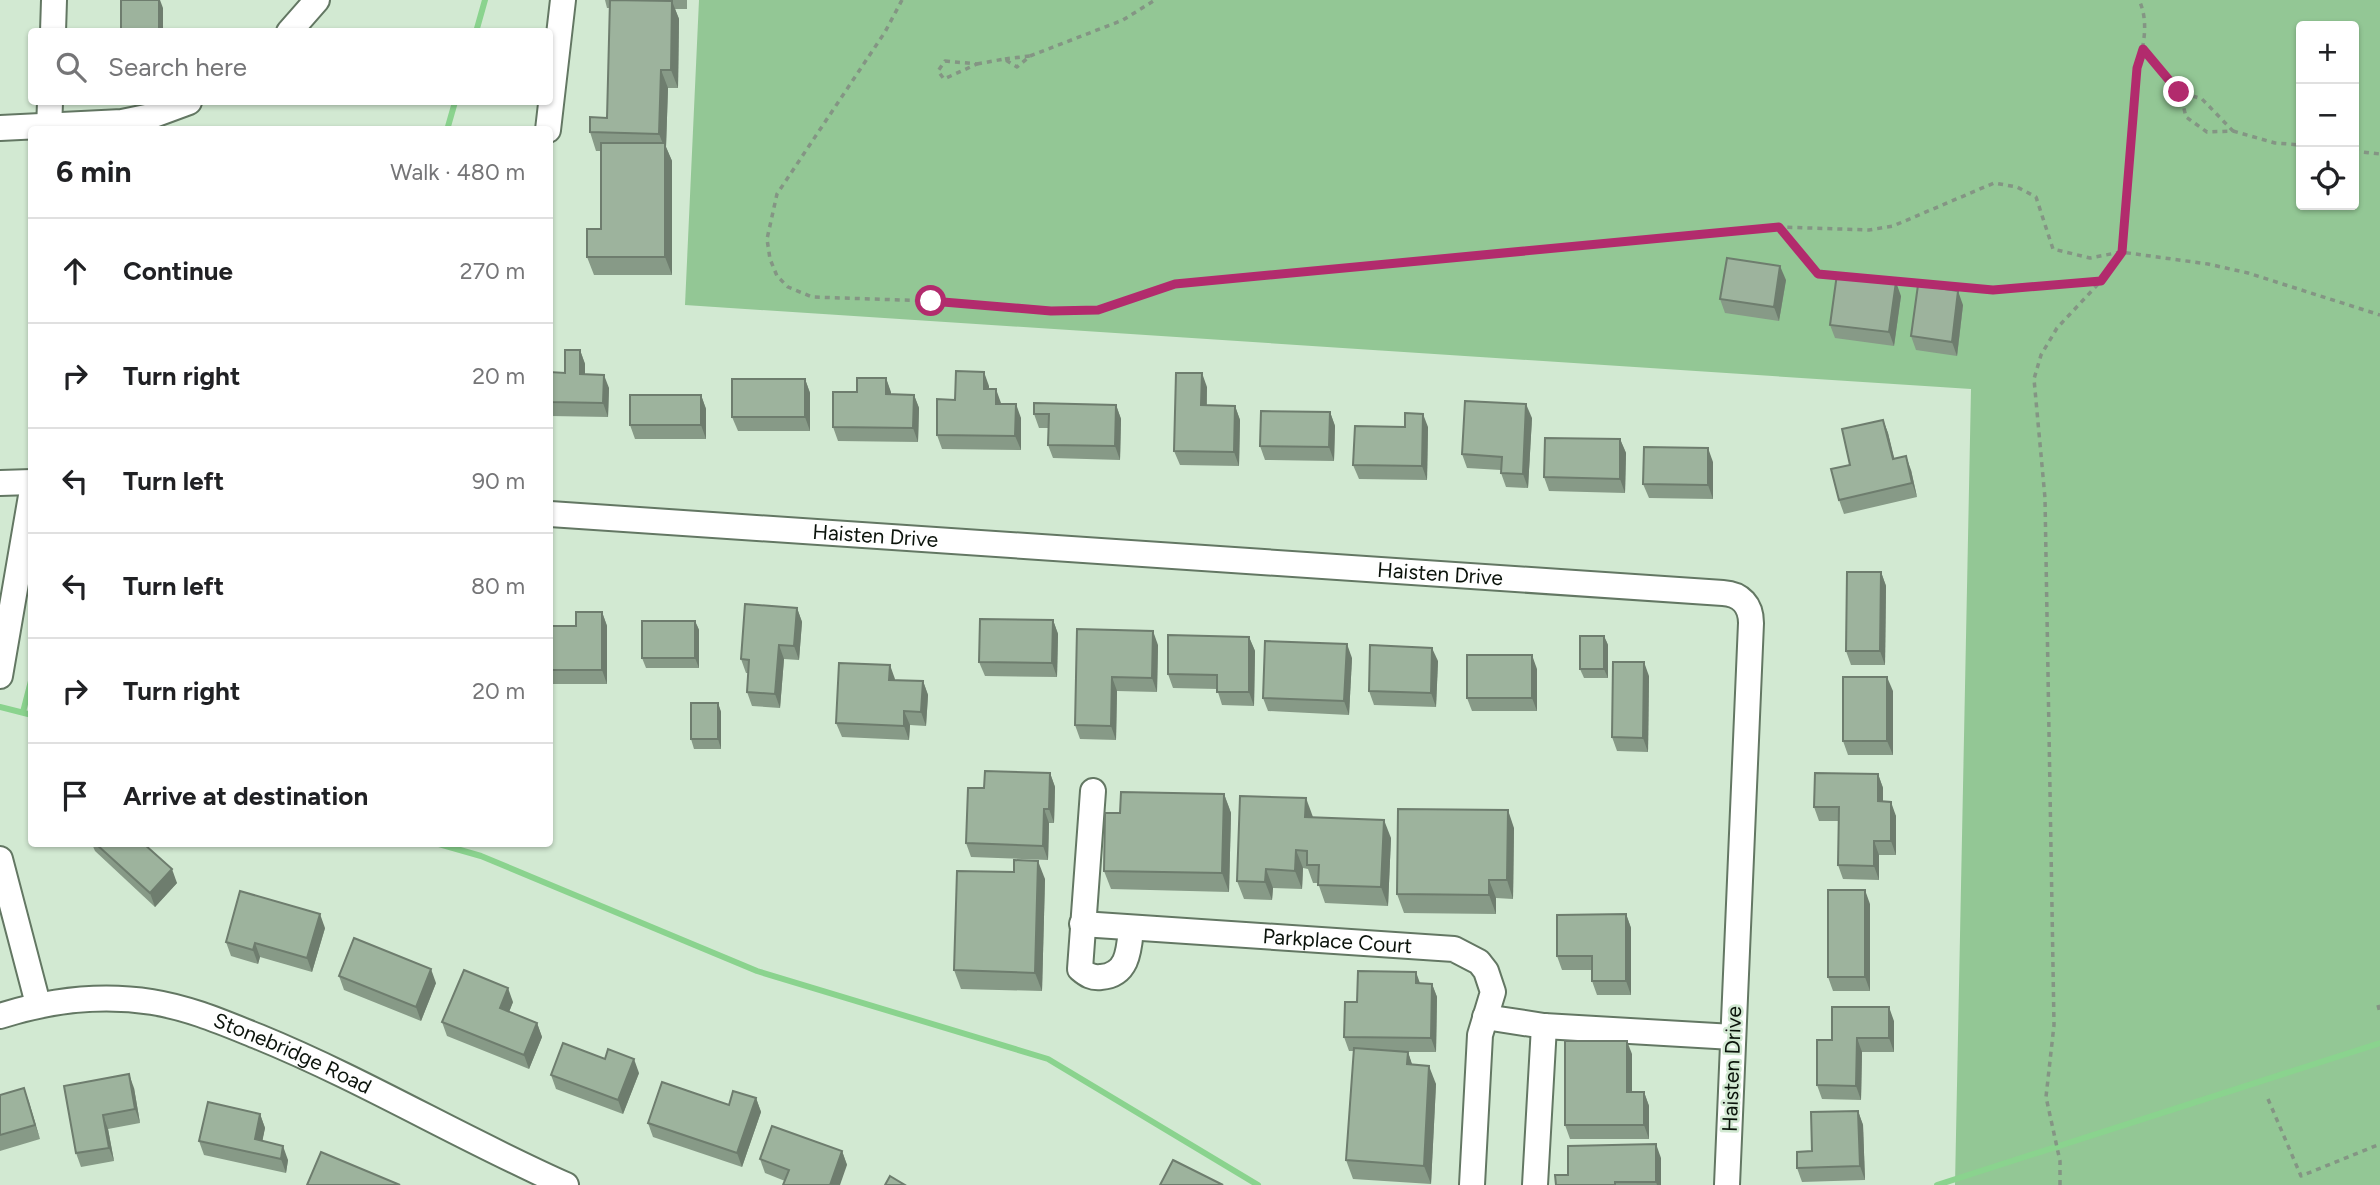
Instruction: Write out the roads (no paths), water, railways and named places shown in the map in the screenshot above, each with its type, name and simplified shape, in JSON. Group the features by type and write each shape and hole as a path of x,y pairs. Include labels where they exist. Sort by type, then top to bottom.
{"street":[{"path":"53,28 54,0"},
{"path":"292,28 317,0"},
{"path":"553,87 563,0"},
{"path":"49,126 50,105"},
{"path":"73,126 122,122 151,116 181,105"},
{"path":"548,126 551,105"},
{"path":"0,128 28,128"},
{"path":"0,483 28,482"},
{"path":"0,676 28,513"},
{"name":"Haisten Drive","path":"553,514 1731,593 1745,602 1751,616 1727,1185"},
{"path":"1093,791 1079,962 1086,975 1105,977 1122,968 1128,952 1131,929"},
{"path":"0,859 38,1004"},
{"name":"Parkplace Court","path":"1082,924 1454,949 1472,956 1486,971 1493,992 1480,1035 1472,1185"},
{"name":"Stonebridge Road","path":"0,1016 38,1004 116,998 189,1010 307,1058 566,1185"},
{"path":"1485,1017 1544,1026 1733,1037"},
{"path":"1535,1185 1544,1026"}],"waterway":[{"path":"477,28 485,0"},
{"path":"448,126 454,105"},
{"path":"23,712 28,693"},
{"path":"0,707 28,714"},
{"path":"450,847 481,856 757,971 1048,1059 1258,1185"},
{"path":"1937,1185 2380,1043"}]}
